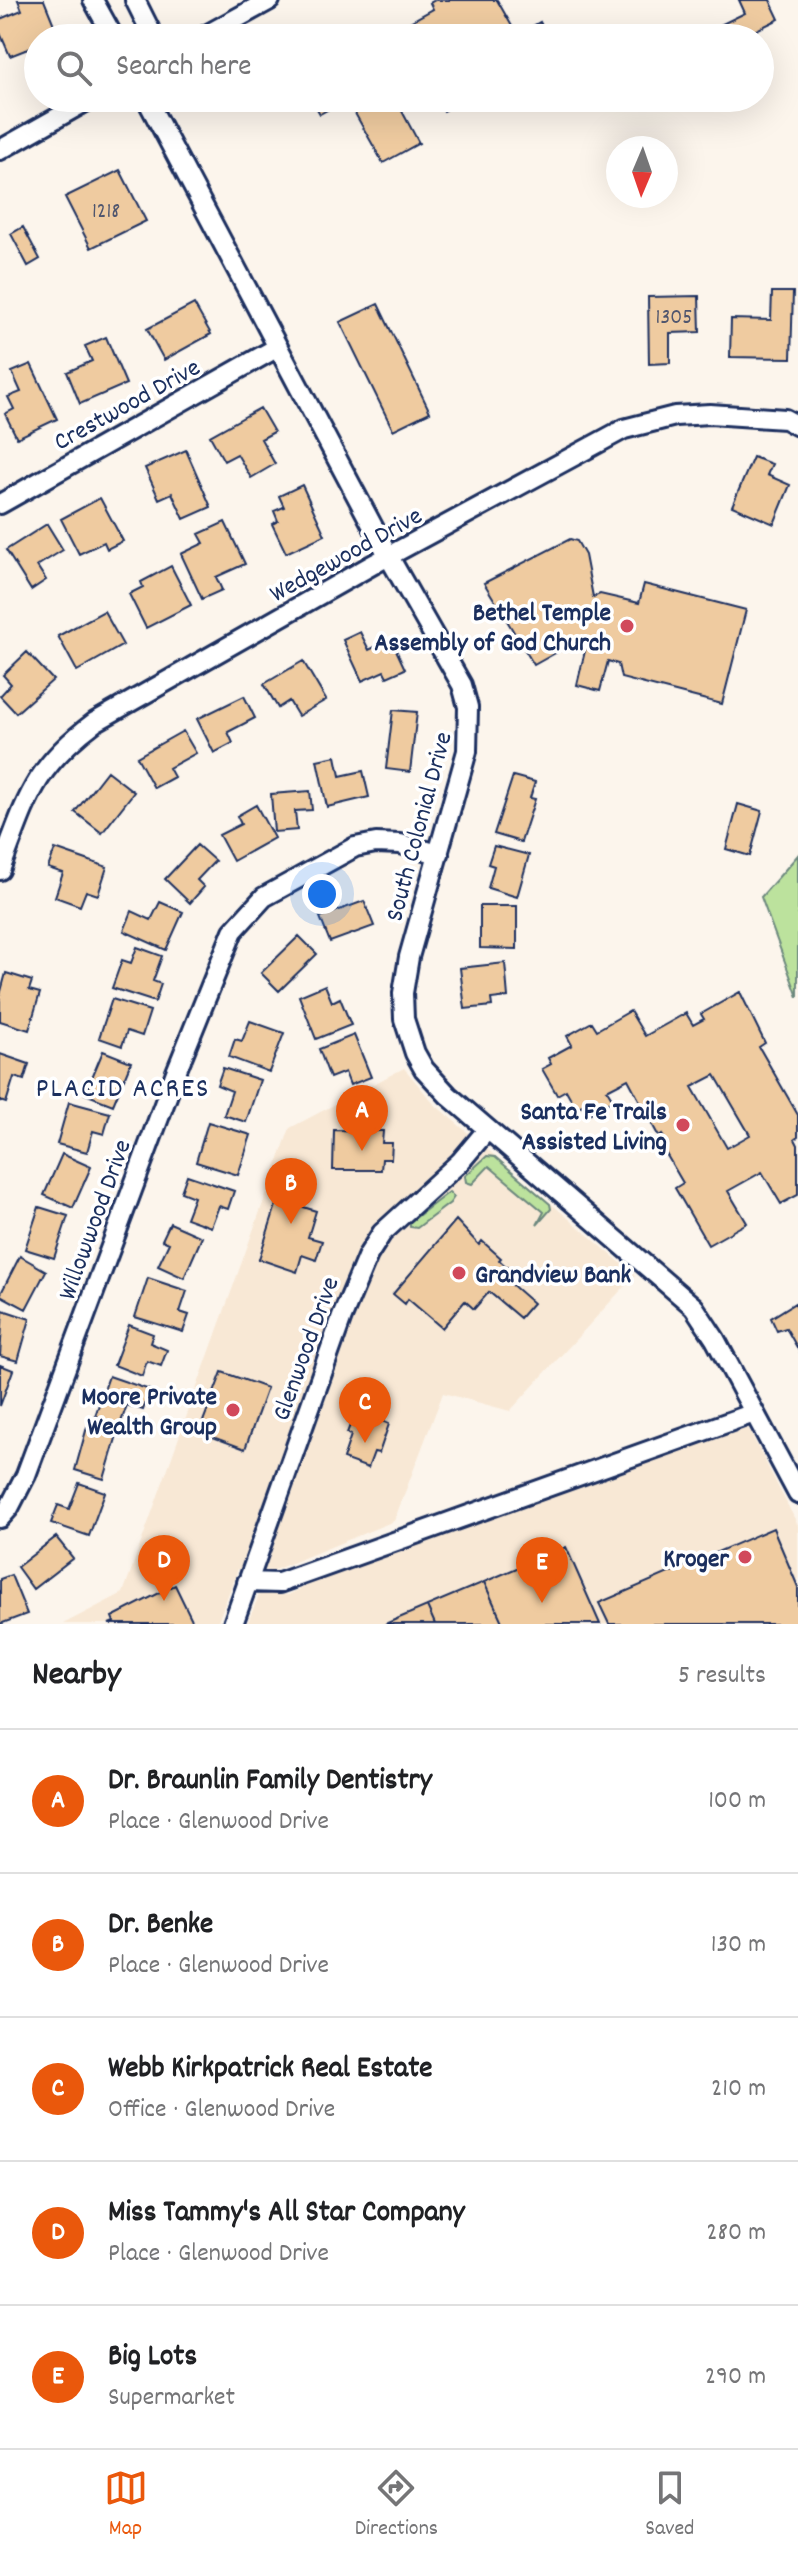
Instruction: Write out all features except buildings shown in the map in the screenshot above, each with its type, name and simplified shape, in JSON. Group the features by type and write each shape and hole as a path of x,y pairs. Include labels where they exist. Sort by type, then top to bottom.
{"street":[{"path":"93,0 106,24"},
{"path":"135,0 147,24"},
{"path":"226,24 270,0"},
{"path":"0,150 67,112"},
{"name":"South Colonial Drive","path":"153,112 389,557 453,666 468,707 467,751 405,977 404,1019 424,1069 487,1130 694,1307 798,1494"},
{"name":"Crestwood Drive","path":"0,504 278,347"},
{"name":"Wedgewood Drive","path":"0,870 35,783 63,746 95,722 389,557 624,429 675,416 710,414 785,419 798,426"},
{"name":"Willowwood Drive","path":"0,1518 9,1508 26,1475 176,1072 233,931 264,897 355,847 376,843 400,844 439,854"},
{"name":"Glenwood Drive","path":"233,1624 342,1317 368,1255 382,1233 446,1176 487,1130"},
{"path":"247,1582 279,1583 754,1413"}],"shaded area":[{"path":"404,1068 434,1104 635,1275 510,1411 443,1393 394,1521 272,1571 238,1569 217,1624 63,1624 123,1593 290,1128"},
{"path":"748,1428 798,1525 798,1624 247,1624 260,1593 288,1595 332,1573 486,1516"}],"green space":[{"path":"798,855 798,997 761,897"},
{"path":"487,1156 495,1157 550,1204 551,1209 537,1225 544,1212 489,1166 472,1184 466,1182 465,1176"},
{"path":"449,1192 454,1197 450,1203 417,1228 410,1227 410,1222"}],"place":[{"name":"Bethel Temple Assembly of God Church","path":"627,626"},
{"name":"Santa Fe Trails Assisted Living","path":"683,1125"},
{"name":"Dr. Braunlin Family Dentistry","path":"362,1151"},
{"name":"Dr. Benke","path":"291,1224"},
{"name":"Grandview Bank","path":"459,1273"},
{"name":"Moore Private Wealth Group","path":"233,1410"},
{"name":"Webb Kirkpatrick Real Estate","path":"365,1443"},
{"name":"Kroger","path":"745,1557"},
{"name":"Miss Tammy's All Star Company","path":"164,1601"},
{"name":"Big Lots","path":"542,1603"}],"district":[{"name":"PLACID ACRES","path":"123,1086"}]}
